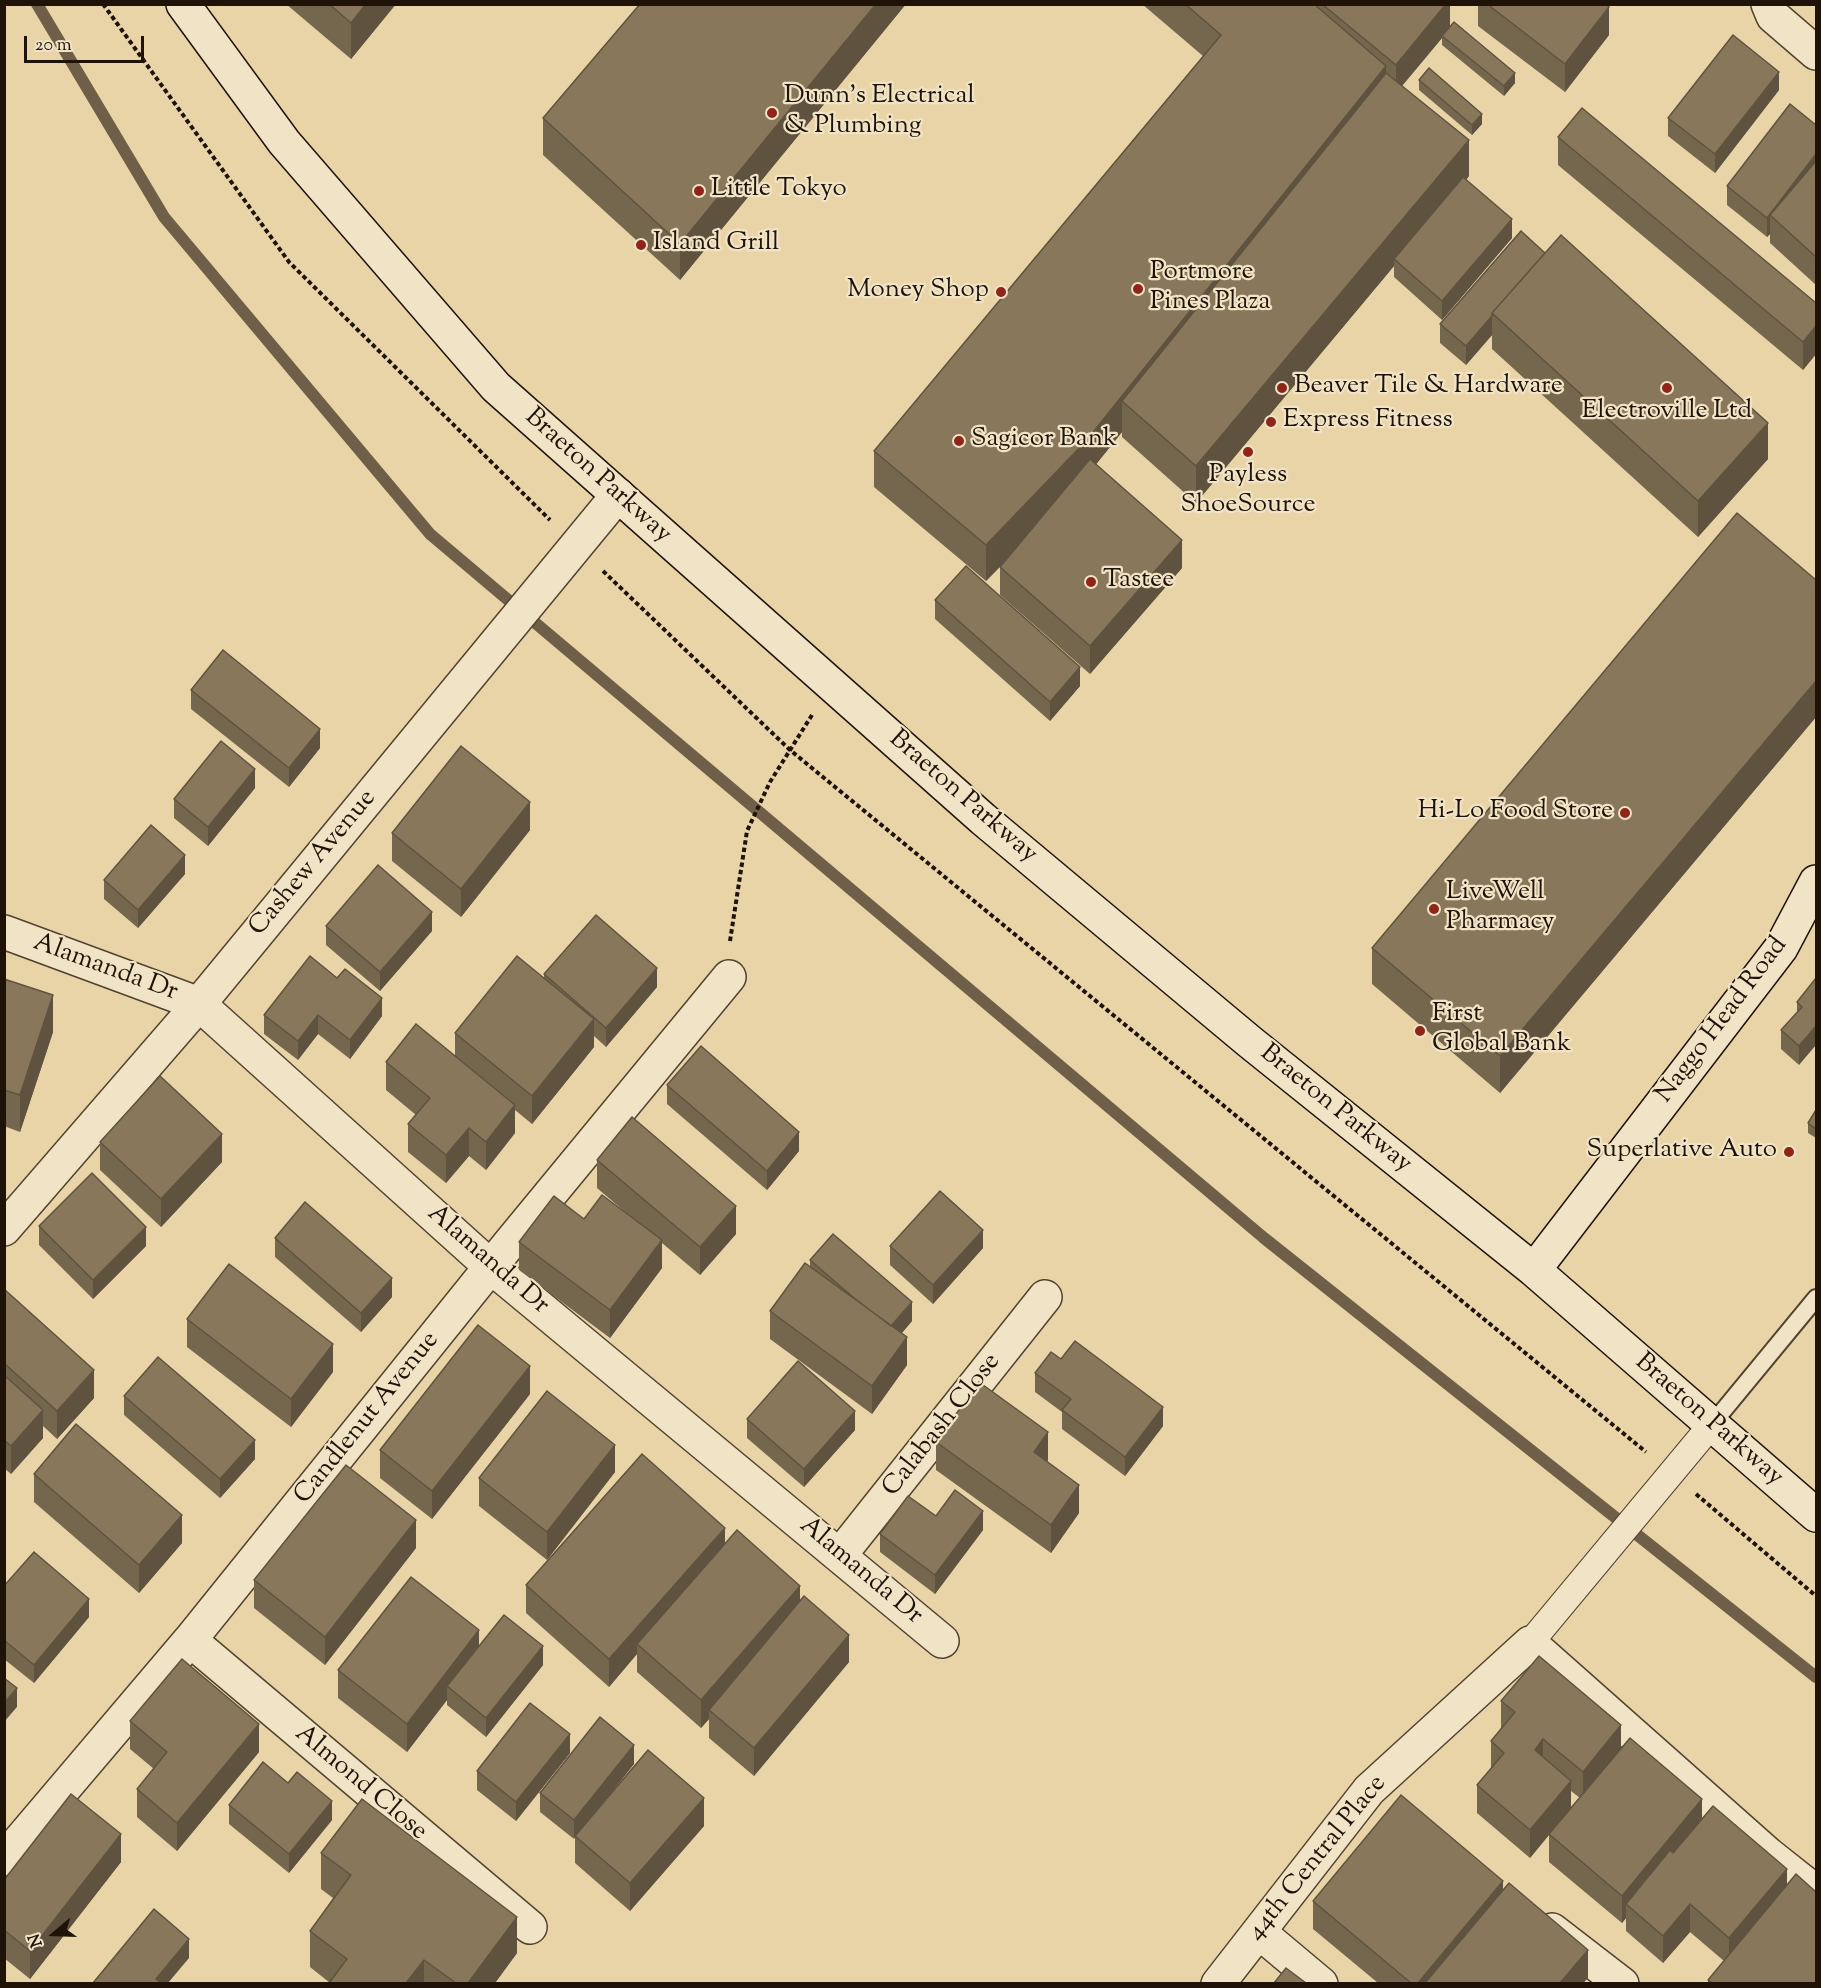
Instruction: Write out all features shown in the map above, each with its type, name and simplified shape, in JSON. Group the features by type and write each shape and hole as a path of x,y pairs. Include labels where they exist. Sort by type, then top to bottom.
{"street":[{"name":"Braeton Parkway","path":"183,4 284,142 496,387 983,819 1196,997 1534,1270 1713,1423 1816,1515"},
{"path":"1768,4 1773,16 1816,53"},
{"name":"Cashew Avenue","path":"4,1229 199,1004 618,495"},
{"name":"Naggo Head Road","path":"1534,1270 1781,948 1816,882"},
{"name":"Alamanda Dr","path":"4,932 199,1004 491,1267 942,1641"},
{"name":"Candlenut Avenue","path":"4,1859 190,1640 729,977"},
{"name":"Calabash Close","path":"840,1555 1045,1297"},
{"path":"1713,1423 1530,1643 1768,1854 1816,1892"},
{"name":"Almond Close","path":"190,1640 530,1927"},
{"name":"44th Central Place","path":"1218,1983 1369,1790 1530,1643"},
{"path":"1369,1790 1397,1812"},
{"path":"1528,1912 1622,1983"},
{"path":"1259,1932 1321,1983"}],"lane":[{"path":"1713,1423 1816,1298"}],"path":[{"path":"103,4 289,262 576,546 790,750 1672,1474 1816,1596"},
{"path":"729,977 733,909 747,831 770,782 831,684"}],"building":[{"path":"329,4 366,4 351,23"},
{"path":"640,4 876,4 680,244 543,118"},
{"name":"Portmore Pines Plaza","path":"1185,4 1314,4 1386,66 1086,441 986,545 874,451 1221,35"},
{"path":"1322,4 1446,4 1396,65"},
{"path":"1487,4 1606,4 1609,7 1565,64"},
{"path":"1454,22 1515,73 1504,86 1442,36"},
{"path":"1733,35 1779,72 1715,154 1668,118"},
{"path":"1429,68 1482,114 1472,125 1419,80"},
{"path":"1386,73 1469,140 1196,466 1122,401"},
{"path":"1790,104 1816,125 1816,154 1767,218 1727,186"},
{"path":"1582,108 1816,303 1816,326 1803,342 1558,137"},
{"path":"1816,161 1816,257 1770,215"},
{"path":"1463,177 1512,219 1442,301 1394,259"},
{"path":"1521,231 1545,253 1466,346 1440,324"},
{"path":"1561,235 1768,423 1698,501 1492,313"},
{"name":"Tastee","path":"1090,459 1182,540 1090,646 1000,567"},
{"name":"Hi-Lo Food Store","path":"1737,513 1816,580 1816,681 1500,1056 1372,948"},
{"path":"966,566 1080,667 1050,702 935,600"},
{"path":"223,650 320,729 289,768 191,690"},
{"path":"221,741 255,769 208,827 174,799"},
{"path":"461,746 530,802 461,889 392,833"},
{"path":"151,825 185,855 138,910 104,880"},
{"path":"378,865 432,912 380,972 326,926"},
{"path":"596,915 657,968 606,1028 544,974"},
{"path":"310,956 337,978 345,969 382,998 350,1040 318,1015 298,1041 264,1015"},
{"path":"517,956 594,1019 532,1096 455,1033"},
{"path":"1816,978 1816,1026 1799,1046 1781,1030 1802,1007 1797,1002"},
{"path":"4,979 53,995 20,1095 4,1090"},
{"path":"416,1024 515,1105 486,1142 469,1128 446,1155 408,1124 430,1098 386,1062"},
{"path":"701,1046 799,1132 767,1171 667,1085"},
{"path":"160,1076 222,1134 161,1199 100,1142"},
{"path":"1816,1110 1816,1129 1808,1123"},
{"path":"632,1117 736,1206 700,1247 597,1160"},
{"path":"92,1173 146,1227 93,1280 39,1226"},
{"path":"940,1191 983,1230 933,1285 890,1246"},
{"path":"602,1195 662,1240 610,1310 519,1242 554,1196 584,1219"},
{"path":"305,1202 392,1278 361,1313 275,1238"},
{"path":"833,1234 912,1302 891,1326 810,1260"},
{"path":"805,1263 907,1337 872,1386 770,1311"},
{"path":"229,1264 333,1344 291,1399 187,1319"},
{"path":"4,1289 94,1370 57,1411 4,1363"},
{"path":"478,1325 530,1366 432,1491 380,1450"},
{"path":"1075,1341 1163,1407 1125,1457 1062,1410 1071,1399 1035,1373 1051,1352 1061,1359"},
{"path":"158,1357 255,1440 220,1479 124,1396"},
{"path":"798,1361 855,1411 804,1469 747,1419"},
{"path":"4,1375 43,1410 11,1446 4,1440"},
{"path":"979,1382 1048,1432 1034,1452 1079,1485 1051,1525 936,1442"},
{"path":"547,1391 615,1445 547,1532 479,1478"},
{"path":"76,1424 182,1515 139,1565 34,1474"},
{"path":"642,1454 725,1528 609,1659 526,1585"},
{"path":"346,1465 416,1520 325,1637 254,1580"},
{"path":"955,1490 983,1511 935,1575 880,1534 908,1496 936,1516"},
{"path":"737,1530 800,1586 701,1700 637,1644"},
{"path":"34,1552 89,1599 34,1665 4,1640 4,1586"},
{"path":"411,1577 479,1630 407,1724 338,1670"},
{"path":"804,1596 849,1635 754,1748 709,1710"},
{"path":"504,1615 543,1646 486,1718 447,1686"},
{"path":"1539,1656 1621,1725 1583,1772 1543,1739 1535,1750 1571,1781 1530,1830 1477,1785 1504,1753 1491,1741 1515,1712 1501,1701"},
{"path":"182,1659 259,1724 177,1823 137,1789 167,1752 130,1721"},
{"path":"4,1678 17,1688 4,1703"},
{"path":"530,1703 570,1734 516,1802 477,1771"},
{"path":"600,1717 634,1745 574,1820 540,1793"},
{"path":"1630,1738 1702,1799 1622,1896 1549,1834"},
{"path":"648,1750 704,1798 630,1883 575,1836"},
{"path":"263,1762 288,1783 297,1772 332,1801 289,1854 229,1805"},
{"path":"71,1794 121,1834 30,1951 4,1930 4,1880"},
{"path":"1401,1795 1503,1881 1418,1983 1411,1983 1313,1901"},
{"path":"362,1799 517,1917 468,1983 456,1983 424,1960 406,1983 329,1983 347,1959 310,1931 351,1875 321,1853"},
{"path":"1713,1806 1787,1869 1729,1938 1690,1904 1663,1936 1626,1904 1670,1850 1673,1853"},
{"path":"1796,1874 1816,1892 1816,1983 1712,1983 1708,1980"},
{"path":"1509,1883 1588,1950 1560,1983 1425,1983"},
{"path":"154,1909 189,1939 156,1979 161,1983 93,1983"},
{"path":"1286,1968 1306,1983 1274,1983"}],"waterway":[{"path":"37,4 164,217 430,534 1264,1238 1816,1677"}],"place":[{"name":"Dunn's Electrical & Plumbing","path":"772,113"},
{"name":"Little Tokyo","path":"699,191"},
{"name":"Island Grill","path":"641,245"},
{"name":"Portmore Pines Plaza","path":"1138,289"},
{"name":"Money Shop","path":"1001,292"},
{"name":"Beaver Tile & Hardware","path":"1282,388"},
{"name":"Electroville Ltd","path":"1667,388"},
{"name":"Express Fitness","path":"1271,422"},
{"name":"Sagicor Bank","path":"959,441"},
{"name":"Payless ShoeSource","path":"1248,452"},
{"name":"Tastee","path":"1091,582"},
{"name":"Hi-Lo Food Store","path":"1625,813"},
{"name":"LiveWell Pharmacy","path":"1434,909"},
{"name":"First Global Bank","path":"1420,1031"},
{"name":"Superlative Auto","path":"1789,1152"}]}
